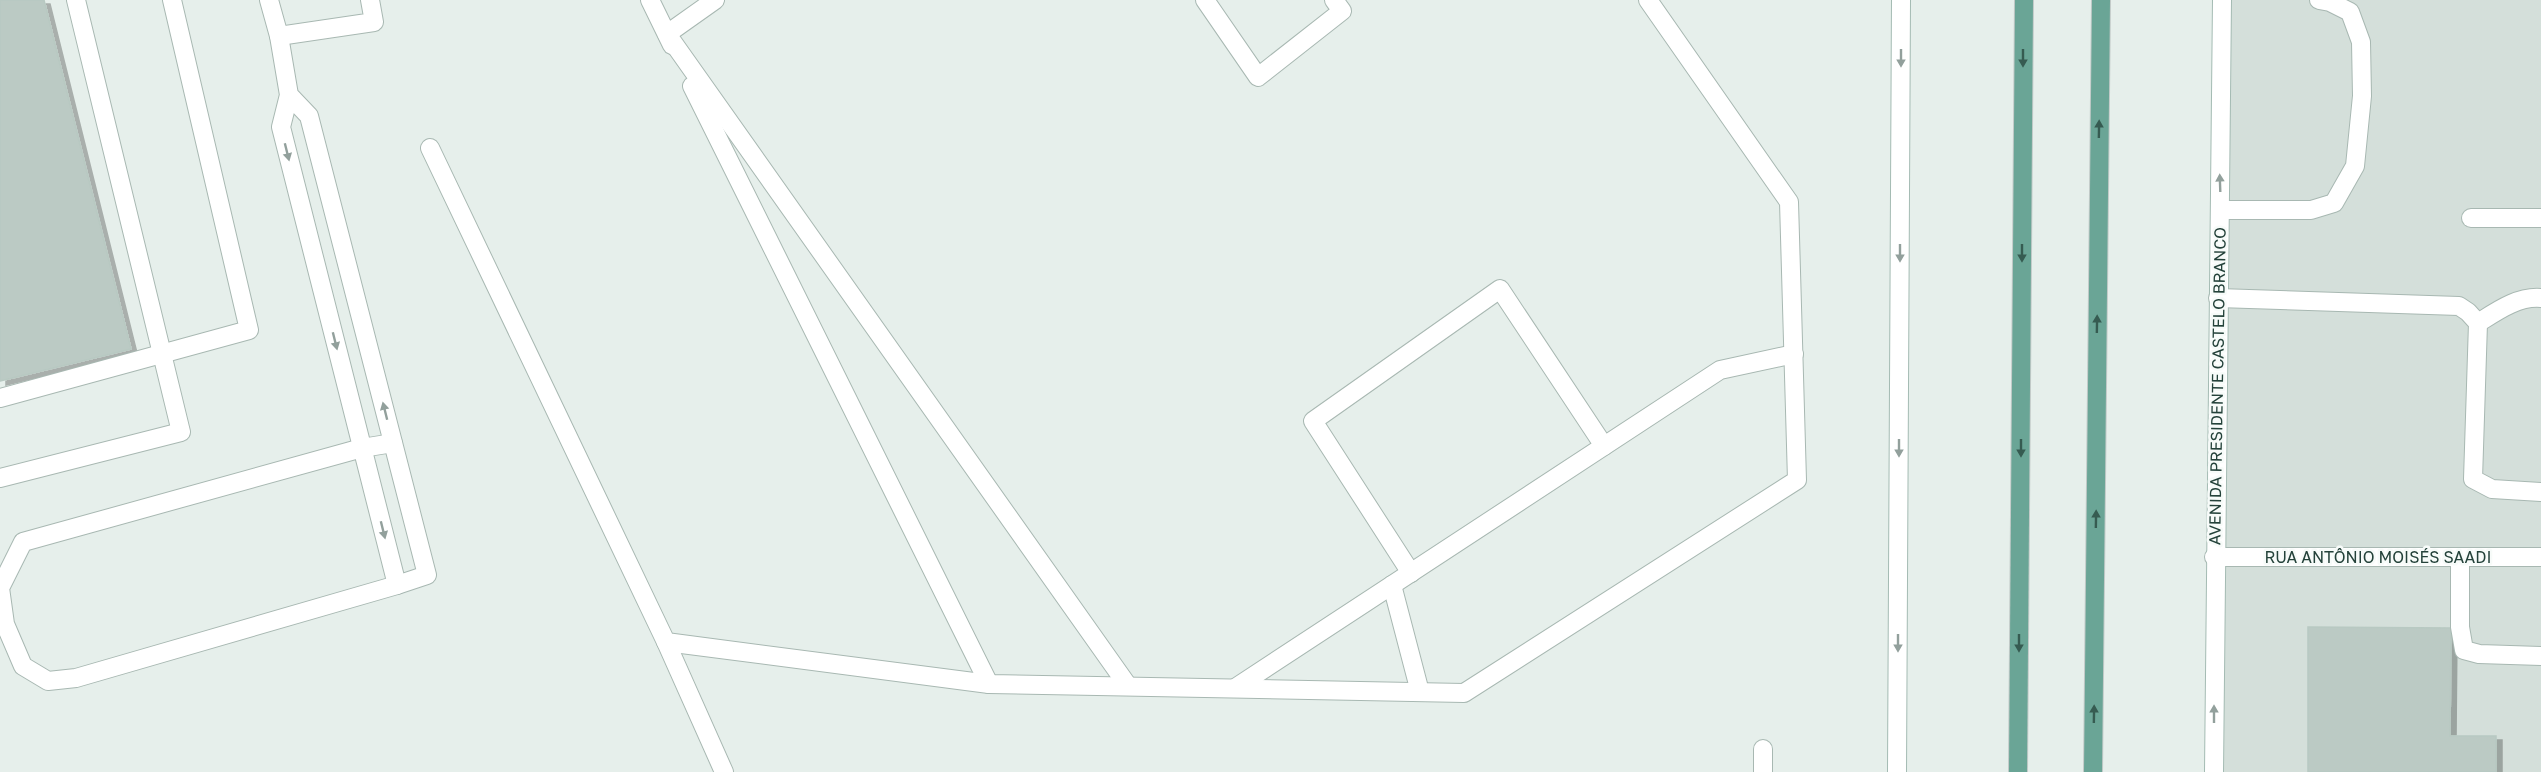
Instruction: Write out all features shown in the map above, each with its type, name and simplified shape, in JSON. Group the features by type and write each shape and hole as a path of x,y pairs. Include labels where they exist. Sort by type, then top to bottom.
{"main road":[{"path":"0,478 181,432 76,0"},
{"path":"0,398 249,330 172,0"},
{"path":"269,0 279,36 289,95 281,127 397,585"},
{"path":"279,36 374,22 370,0"},
{"path":"650,0 989,684"},
{"path":"667,34 715,0"},
{"path":"1205,0 1258,77 1342,11 1334,0"},
{"path":"666,642 989,684 1464,693 1797,480 1789,202 1648,0"},
{"path":"1897,772 1901,0"},
{"path":"2018,772 2024,0"},
{"path":"2093,772 2101,0"},
{"name":"AVENIDA PRESIDENTE CASTELO BRANCO","path":"2214,772 2214,557 2221,210 2222,0"},
{"path":"2221,210 2311,210 2334,203 2355,166 2362,96 2361,42 2350,12 2330,2 2319,0"},
{"path":"667,34 1128,686"},
{"path":"289,95 309,116 393,442 427,575 76,678 48,681 23,666 4,624 0,588 23,542 362,448 393,442"},
{"path":"430,148 666,642 724,772"},
{"path":"2471,218 2541,218"},
{"path":"1411,573 1313,421 1500,289 1604,446"},
{"path":"2478,323 2504,307 2532,297 2541,298"},
{"path":"2218,298 2458,306 2468,312 2478,323 2474,479 2492,489 2541,492"},
{"path":"1235,688 1720,370 1794,354"},
{"name":"RUA ANTÔNIO MOISÉS SAADI","path":"2214,557 2541,557"},
{"path":"2460,557 2460,627 2464,650 2479,654 2541,656"},
{"path":"1392,585 1420,692"},
{"path":"1762,749 1763,772"}],"shaded area":[{"path":"2222,0 2541,0 2541,772 2215,772"}],"building":[{"path":"0,0 44,0 131,349 0,381"},
{"path":"2308,627 2451,628 2450,736 2496,736 2496,772 2308,772"}]}
